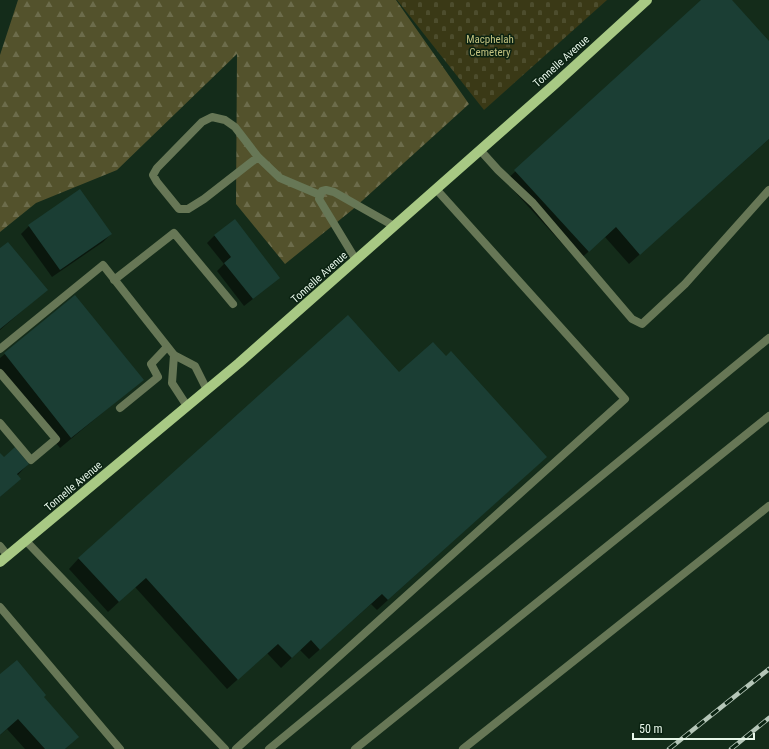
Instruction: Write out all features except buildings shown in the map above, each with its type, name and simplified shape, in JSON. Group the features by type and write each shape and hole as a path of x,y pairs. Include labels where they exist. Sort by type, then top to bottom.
{"main road":[{"name":"Tonnelle Avenue","path":"4,559 239,364 647,0"}],"lane":[{"path":"258,157 204,200 188,209 179,209 153,175 157,168 202,122 212,117 225,120 235,127 258,157 280,178 320,195"},
{"path":"480,150 498,170 533,203 632,319 642,324 685,284 769,190"},
{"path":"236,749 625,399 436,189"},
{"path":"320,195 326,190 334,192 394,226"},
{"path":"320,195 321,203 328,211 356,260"},
{"path":"114,280 174,233 233,304"},
{"path":"0,349 103,265 174,355 195,366 207,390"},
{"path":"269,749 769,338"},
{"path":"120,408 158,377 151,364 167,347"},
{"path":"174,355 172,383 187,406"},
{"path":"0,373 56,440 31,460 0,423"},
{"path":"355,749 769,416"},
{"path":"463,749 769,506"},
{"path":"26,541 225,749"},
{"path":"0,546 4,559"},
{"path":"0,607 120,749"}],"green space":[{"path":"18,0 396,0 469,104 352,210 285,264 236,204 237,54 117,170 36,203 0,232 0,55"},
{"name":"Macphelah Cemetery","path":"397,0 607,0 484,110"}],"railway":[{"path":"669,749 769,669"},
{"path":"731,749 769,718"}]}
